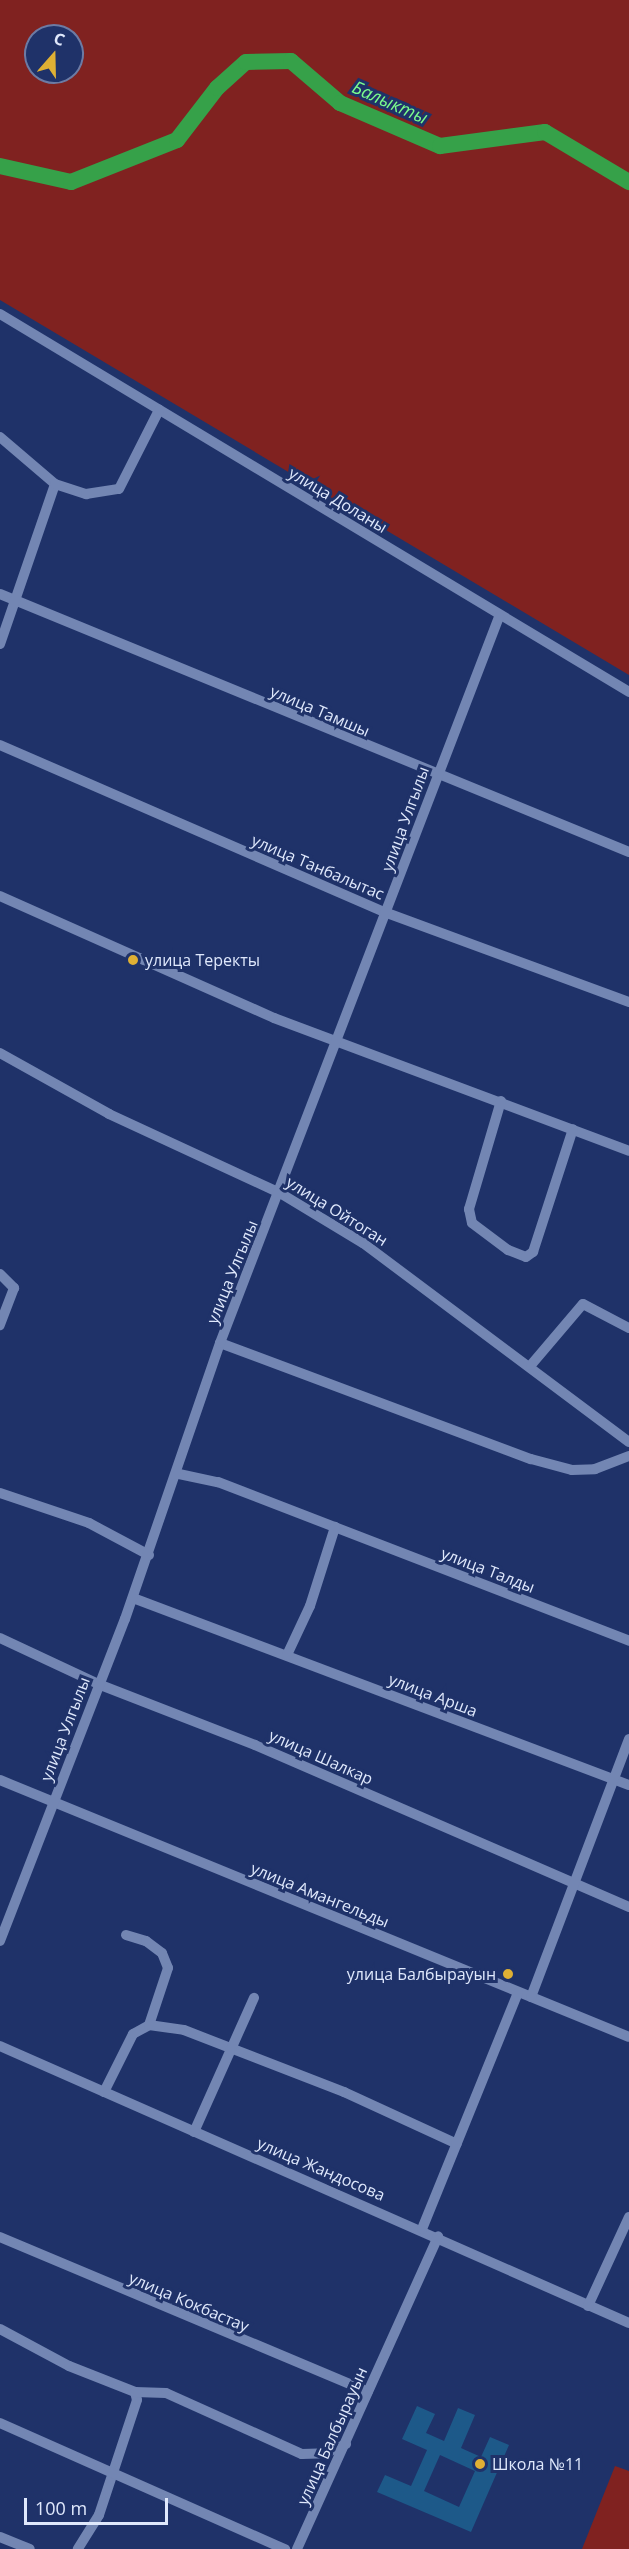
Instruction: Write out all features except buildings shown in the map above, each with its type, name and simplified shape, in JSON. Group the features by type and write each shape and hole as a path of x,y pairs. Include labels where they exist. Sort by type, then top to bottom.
{"street":[{"name":"улица Доланы","path":"0,314 159,410 304,493 499,617 629,692"},
{"path":"0,437 55,484 86,494 119,489 159,410"},
{"path":"0,644 55,484"},
{"name":"улица Тамшы","path":"0,594 437,776 629,852"},
{"name":"улица Улгылы","path":"0,1941 149,1555 220,1343 280,1193 336,1038 387,913 499,617"},
{"name":"улица Танбалытас","path":"0,745 387,913 629,1002"},
{"path":"0,896 274,1018 336,1038 629,1151"},
{"name":"улица Ойтоган","path":"0,1053 109,1114 280,1193 363,1243 531,1365 629,1442"},
{"path":"501,1101 469,1209 472,1223 507,1250 526,1257 533,1252 573,1129"},
{"path":"0,1274 14,1288 0,1325"},
{"path":"531,1365 583,1304 629,1328"},
{"path":"220,1343 531,1459 572,1470 596,1468 629,1456"},
{"name":"улица Талды","path":"178,1473 218,1482 629,1641"},
{"path":"0,1493 89,1523 149,1555"},
{"path":"287,1655 309,1606 335,1527"},
{"name":"улица Арша","path":"133,1598 629,1785"},
{"name":"улица Шалкар","path":"0,1638 98,1684 255,1745 629,1907"},
{"path":"531,1997 629,1739"},
{"name":"улица Амангельды","path":"0,1780 629,2037"},
{"path":"126,1935 146,1941 162,1953 168,1968 149,2025"},
{"path":"422,2229 518,1993"},
{"path":"194,2132 254,1998"},
{"path":"104,2092 133,2034 149,2025 184,2030 344,2092 457,2144"},
{"name":"улица Жандосова","path":"0,2046 438,2236 629,2323"},
{"path":"588,2306 629,2217"},
{"name":"улица Балбырауын","path":"297,2549 438,2236"},
{"name":"улица Кокбастау","path":"0,2237 368,2392"},
{"path":"0,2329 69,2366 135,2392 166,2393 302,2454 326,2453 346,2444"},
{"path":"78,2549 99,2515 137,2400 135,2392"},
{"path":"0,2423 111,2475 285,2549"},
{"path":"0,2537 30,2549"}],"shaded area":[{"path":"0,0 629,0 629,675 0,300"},
{"path":"615,2466 629,2471 629,2549 582,2549"}],"waterway":[{"name":"Балыкты","path":"0,166 71,182 177,140 217,88 246,62 291,61 340,103 440,146 545,132 629,182"}],"place":[{"name":"улица Теректы","path":"133,960"},
{"name":"улица Балбырауын","path":"508,1974"},
{"name":"Школа №11","path":"480,2464"}]}
